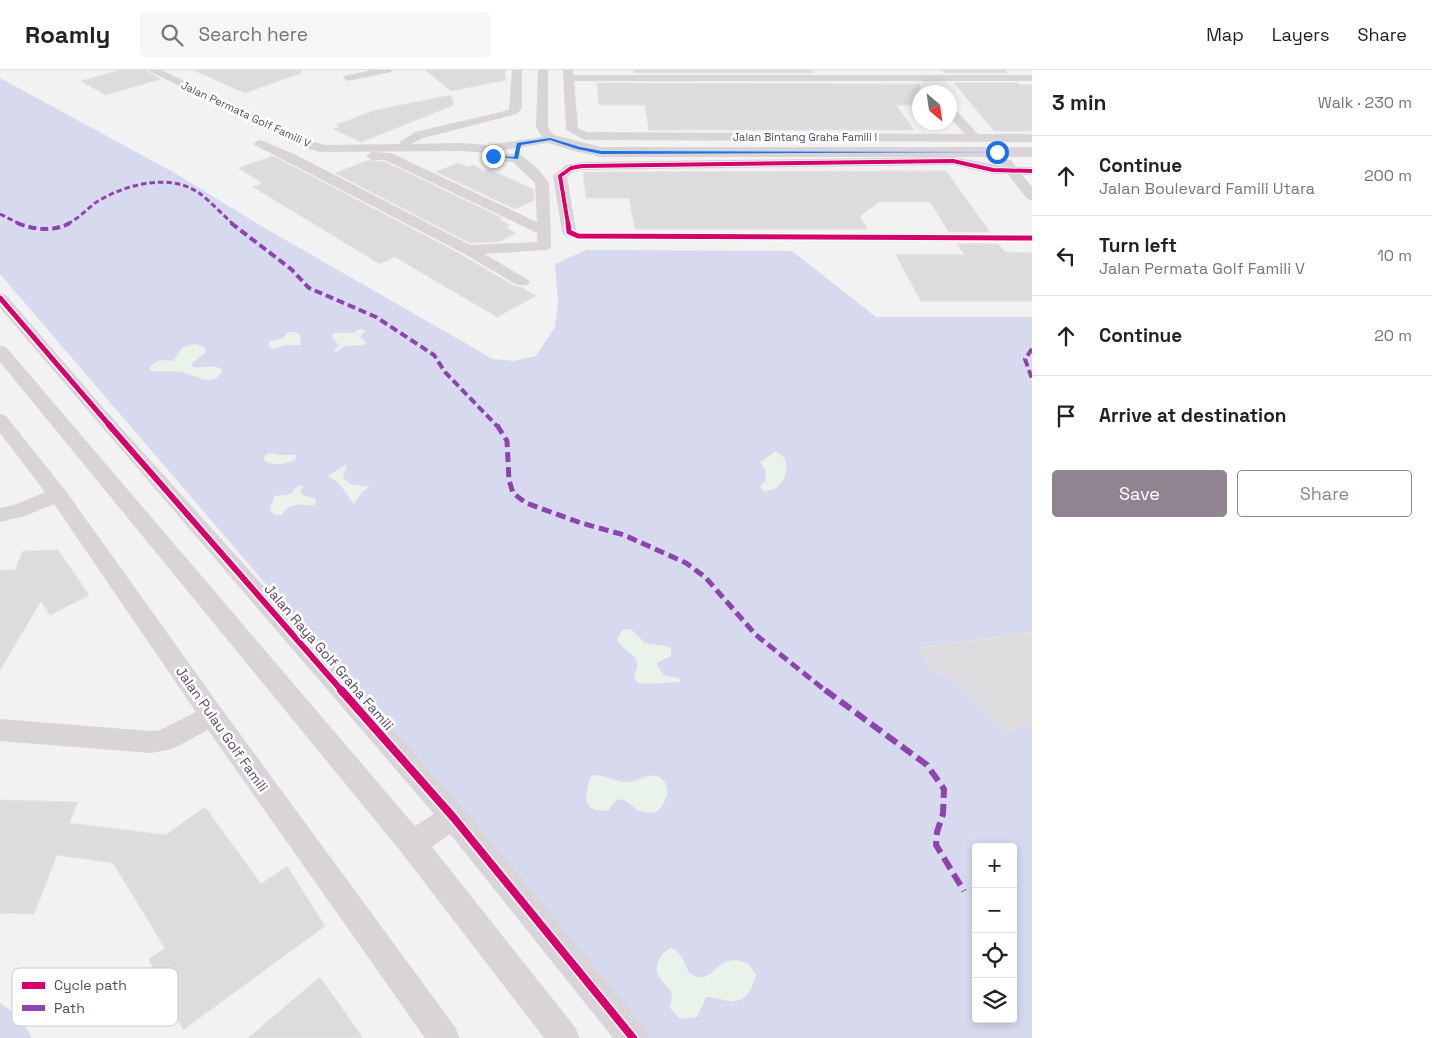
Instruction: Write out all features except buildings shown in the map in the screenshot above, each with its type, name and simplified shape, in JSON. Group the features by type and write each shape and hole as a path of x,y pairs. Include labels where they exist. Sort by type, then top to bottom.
{"street":[{"name":"Jalan Permata Golf Famili V","path":"152,70 310,145 324,149 392,151 462,147 546,133"},
{"path":"348,78 387,70"},
{"path":"392,151 420,135 504,116 513,112 516,108 517,70"},
{"path":"543,70 546,133 579,148 601,152 1032,152"},
{"path":"568,74 921,74 1032,78"},
{"name":"Jalan Bintang Graha Famili I","path":"568,74 572,130 578,134 592,137 1032,138"},
{"path":"921,74 930,85"},
{"path":"957,116 974,137"},
{"name":"Jalan Permata Golf Famili V","path":"462,147 487,149 518,144 546,133"},
{"path":"259,144 292,158 468,250 522,282"},
{"path":"517,158 518,144"},
{"path":"392,151 544,231"},
{"path":"292,158 392,151 517,158 542,183 544,192 544,246 468,250"},
{"path":"997,152 1032,196"},
{"path":"1016,152 1032,171"},
{"path":"1032,171 986,169 953,161 582,166 571,168 560,176 568,232 578,236 1032,238"},
{"name":"Jalan Raya Golf Graha Famili","path":"0,298 93,407 453,817 633,1038"},
{"path":"0,351 412,844 564,1038"},
{"name":"Jalan Pulau Golf Famili","path":"0,420 58,495 212,716 444,1038"},
{"path":"0,515 18,511 58,495"},
{"path":"0,730 151,742 163,740 212,716"},
{"path":"412,844 453,817"}],"shaded area":[{"path":"0,78 173,172 263,227 493,359 514,361 536,356 555,327 558,303 555,264 586,250 792,251 876,317 1032,317 1032,1038 645,1038 480,834 0,274"},
{"path":"0,1003 12,1011 12,1026 25,1026 32,1038 0,1038"}],"sand":[{"path":"360,329 366,330 360,337 365,341 365,345 345,346 337,352 334,351 339,345 332,338 334,333 353,333"},
{"path":"288,332 296,332 300,335 301,345 285,345 274,349 268,346 270,341 283,338"},
{"path":"195,344 204,347 206,352 192,363 192,367 220,368 223,370 219,376 209,380 178,371 150,370 150,367 158,361 173,361 182,348"},
{"path":"775,452 785,460 786,474 778,487 763,491 760,486 765,481 766,471 760,462"},
{"path":"267,454 295,455 296,459 288,463 279,464 267,462 263,459"},
{"path":"347,464 343,475 347,482 370,487 362,492 354,504 338,482 328,476"},
{"path":"303,486 300,492 305,496 315,498 315,506 292,506 282,515 276,515 271,512 270,508 275,496 291,494 296,487"},
{"path":"631,629 645,643 671,648 671,656 658,662 657,665 664,675 680,679 680,682 644,684 637,682 634,676 637,669 636,659 617,640 622,630"},
{"path":"594,775 625,782 656,776 666,783 667,794 659,810 654,813 640,811 622,799 616,801 609,810 600,811 589,806 586,797 591,776"},
{"path":"671,948 680,955 689,973 696,976 707,976 719,966 729,961 749,964 756,975 748,994 741,1000 736,1001 706,997 697,1017 680,1019 670,1008 671,993 659,978 657,971 659,959 664,952"}],"marked path":[{"path":"0,214 13,222 35,229 58,228 69,224 96,203 119,191 146,184 174,183 187,186 198,192 237,229 291,269 309,288 376,317 434,355 445,372 496,424 507,441 509,480 513,493 526,503 581,523 624,535 686,563 705,577 756,635 851,711 927,765 944,789 943,814 937,832 936,845 964,891"},
{"path":"1032,349 1025,359 1032,379"}],"cycle path":[{"path":"1032,171 993,170 953,161 582,166 571,168 560,176 569,232 578,236 1032,238"},
{"path":"0,298 93,407 453,817 633,1038"}],"route":[{"path":"493,156 517,158 518,144 550,139 579,148 601,152 997,152"}]}
